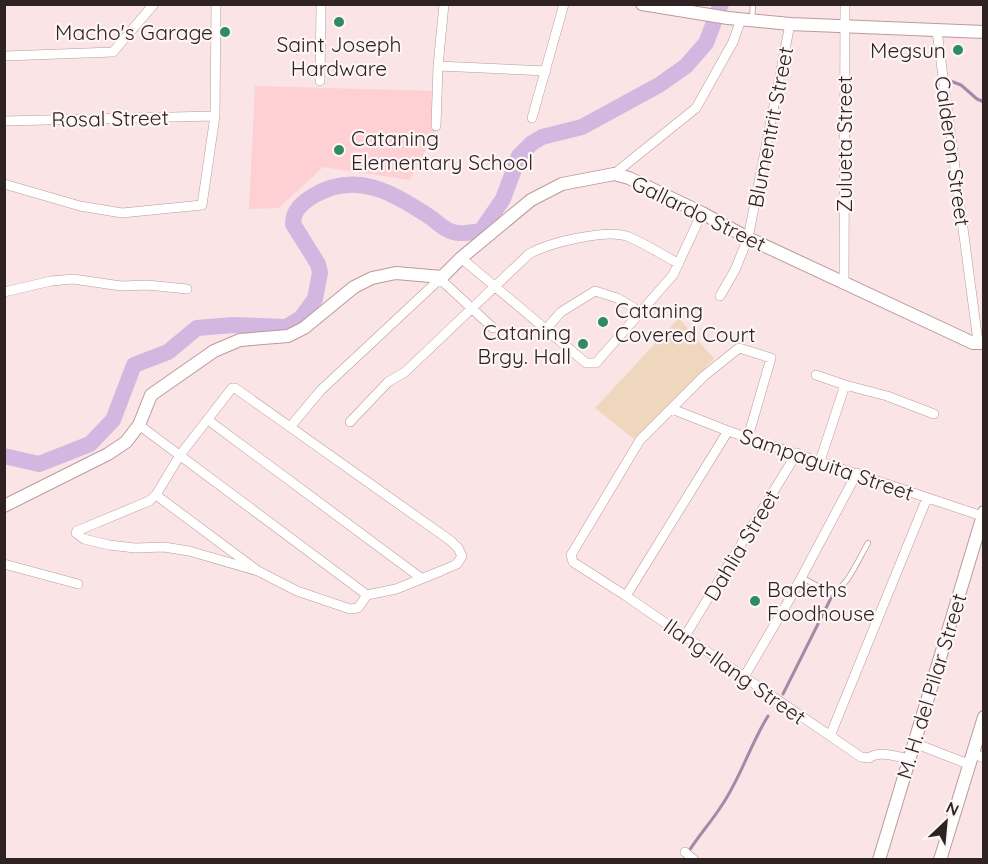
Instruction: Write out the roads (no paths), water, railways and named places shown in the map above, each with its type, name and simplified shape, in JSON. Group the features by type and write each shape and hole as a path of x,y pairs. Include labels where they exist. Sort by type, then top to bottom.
{"street":[{"path":"4,56 113,52 154,4"},
{"path":"4,184 80,206 122,213 202,205 215,116 216,4"},
{"path":"320,81 321,4"},
{"path":"436,126 438,66 444,4"},
{"path":"532,118 564,4"},
{"path":"642,4 790,24 984,32"},
{"name":"Zulueta Street","path":"844,283 845,4"},
{"path":"614,174 696,108 733,42 740,19"},
{"name":"Blumentrit Street","path":"720,296 735,270 748,238 790,24"},
{"name":"Calderon Street","path":"937,31 981,343"},
{"path":"438,66 546,71"},
{"name":"Rosal Street","path":"4,121 215,116"},
{"name":"Gallardo Street","path":"441,278 531,200 562,184 614,174 629,178 748,238 973,343 981,343"},
{"path":"462,258 586,363 597,363 673,275 702,213"},
{"path":"350,422 388,382 405,372 495,285 529,254 543,246 608,233 627,236 678,263"},
{"path":"4,506 108,454 126,442 139,425 151,394 214,351 240,340 288,336 304,328 354,287 372,278 396,273 441,278 493,328"},
{"path":"290,427 321,390 441,278"},
{"path":"4,292 51,281 73,279 121,286 147,285 187,289"},
{"path":"547,328 561,312 596,291 617,298 641,312"},
{"path":"672,409 704,376 736,348 771,358 748,437"},
{"path":"816,375 887,396 934,414"},
{"path":"820,460 845,385"},
{"path":"156,495 258,571 297,591 350,609 358,608 367,595 396,589 457,564 462,556 458,548 235,388 230,390 180,455 156,495 149,501 77,531 77,534 86,539 109,545 135,548 164,547 189,551 258,571"},
{"name":"Sampaguita Street","path":"672,409 728,431 820,460 927,498 983,514"},
{"name":"Ilang-Ilang Street","path":"672,409 640,440 571,555 573,561 861,757 869,758 874,754 882,754 909,759"},
{"path":"208,420 421,578"},
{"path":"139,425 367,595"},
{"path":"626,596 728,431"},
{"name":"Dahlia Street","path":"685,636 797,453"},
{"path":"744,676 801,577 856,473"},
{"path":"830,736 927,498"},
{"name":"M. H. del Pilar Street","path":"879,860 983,514"},
{"path":"4,564 78,584"},
{"path":"940,860 975,758 984,717"},
{"path":"914,743 975,758"},
{"path":"685,852 694,860"}],"lane":[{"path":"740,19 753,4"},
{"path":"801,577 830,594 835,593 843,586 868,543"}],"waterway":[{"path":"4,456 39,464 90,444 113,420 134,365 168,352 197,328 233,325 286,327 301,318 315,299 320,273 318,264 293,224 293,219 302,204 329,188 344,185 374,188 402,200 450,231 456,233 481,231 503,199 519,156 532,143 542,137 582,127 659,85 686,66 706,43 721,4"},
{"path":"948,80 961,85 984,102"},
{"path":"783,694 831,598"},
{"path":"689,851 729,794 768,716"}],"place":[{"name":"Saint Joseph Hardware","path":"339,22"},
{"name":"Macho's Garage","path":"225,32"},
{"name":"Megsun","path":"958,50"},
{"name":"Cataning Elementary School","path":"339,150"},
{"name":"Cataning Covered Court","path":"603,322"},
{"name":"Cataning Brgy. Hall","path":"583,344"},
{"name":"Badeths Foodhouse","path":"755,601"}]}
